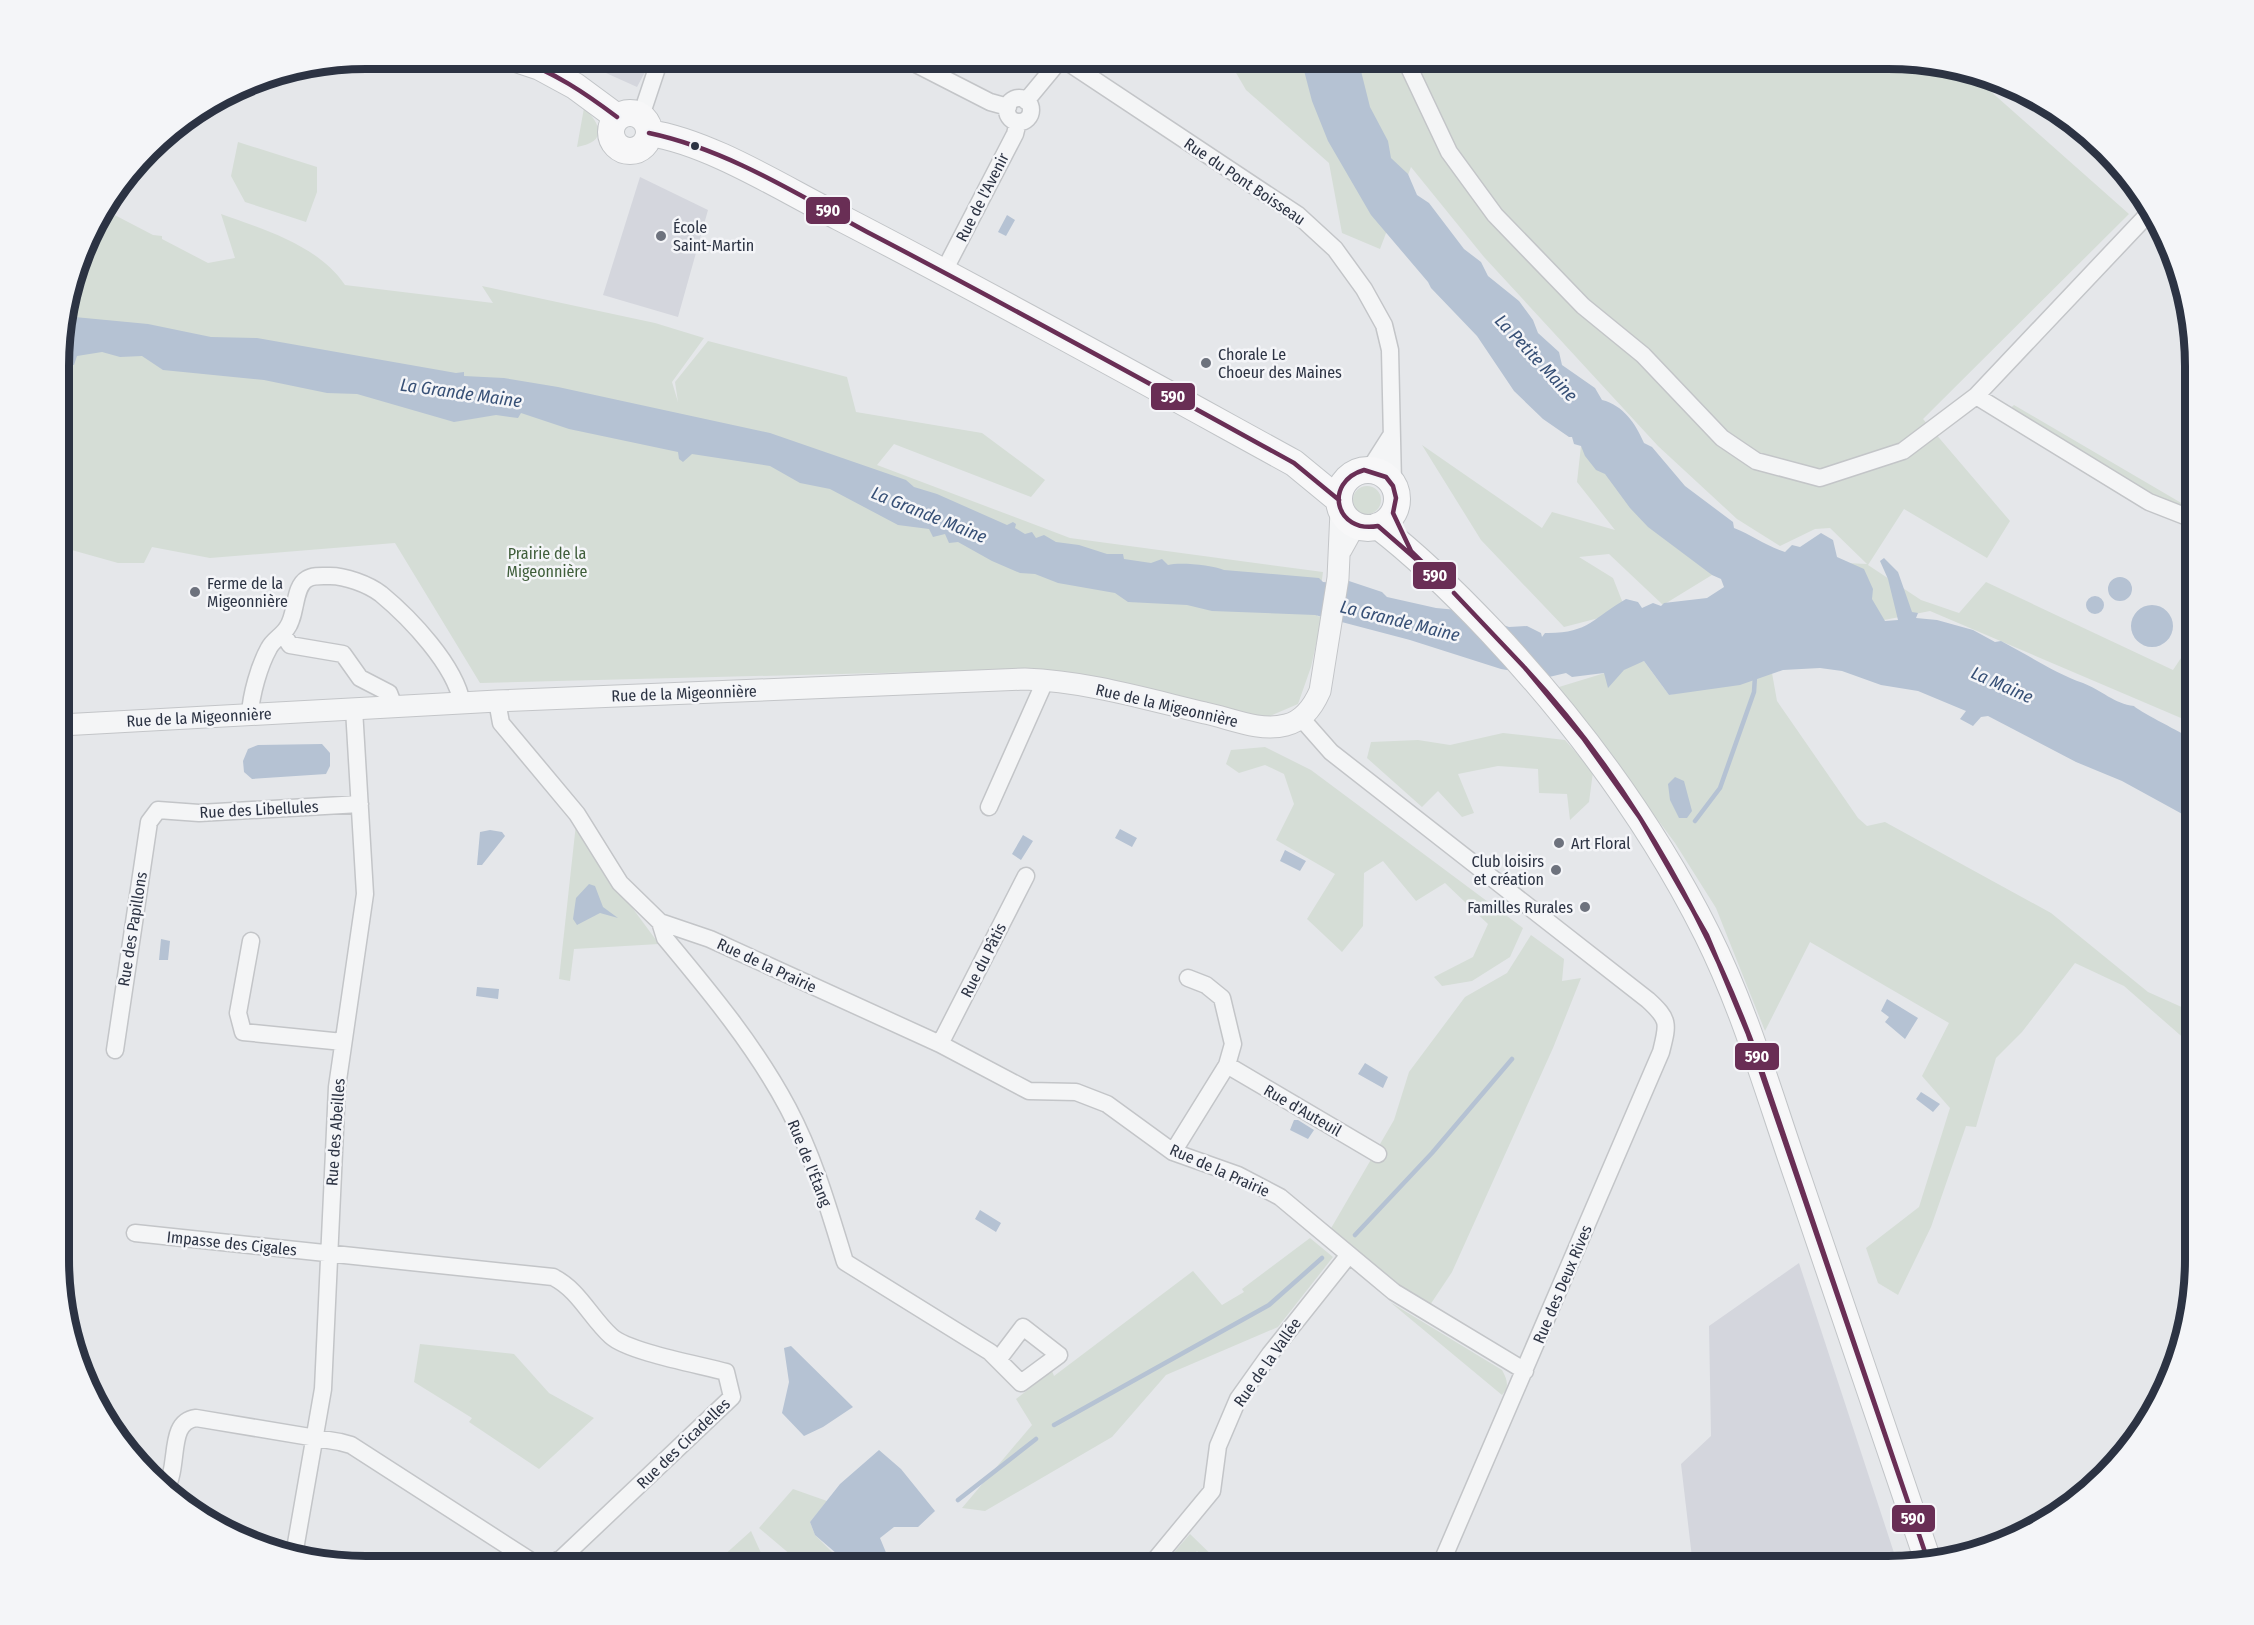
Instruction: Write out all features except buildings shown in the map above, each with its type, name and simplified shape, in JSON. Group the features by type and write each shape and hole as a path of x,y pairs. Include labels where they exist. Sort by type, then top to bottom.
{"main road":[{"path":"544,69 636,122 725,159 944,271 1294,463 1412,551 1551,696 1612,774 1655,842 1707,934 1748,1034 1925,1553"},
{"path":"1294,463 1359,474 1384,475 1393,484 1397,500 1362,515"},
{"path":"1359,474 1340,491 1362,515"}],"street":[{"path":"636,122 656,69"},
{"path":"926,69 990,102 1008,107"},
{"path":"1026,101 1049,69"},
{"name":"Rue du Pont Boisseau","path":"1083,69 1298,215 1335,249 1364,289 1384,325 1390,351 1390,437 1393,484"},
{"path":"1410,69 1449,152 1496,215 1583,306 1643,355 1722,438 1756,461 1820,478 1903,451 1976,396 2145,218"},
{"path":"1015,99 1026,101 1030,106 1029,116 1018,122 1009,117 1008,107 1015,99"},
{"name":"Rue de l'Avenir","path":"944,271 1018,122"},
{"path":"1976,396 2149,502 2185,516"},
{"path":"1359,474 1390,437"},
{"path":"1301,718 1314,704 1320,691 1332,626 1341,550 1362,515"},
{"path":"250,714 252,699 268,649 294,620 299,590 308,578 337,576 380,593 426,639 454,678 462,703"},
{"path":"283,634 290,645 343,654 360,678 389,693 394,706"},
{"path":"989,807 1046,679"},
{"name":"Rue de la Migeonnière","path":"69,725 497,701 1046,679 1257,726 1280,726 1301,718"},
{"path":"497,701 501,723 577,814 621,883 660,922"},
{"name":"Rue des Abeilles","path":"295,1547 323,1389 337,1087 365,894 354,709"},
{"name":"Rue des Deux Rives","path":"1301,718 1320,742 1653,1004 1664,1014 1667,1023 1660,1052 1444,1556"},
{"name":"Rue des Libellules","path":"158,810 200,813 360,804"},
{"name":"Rue des Papillons","path":"115,1050 149,822 158,810"},
{"name":"Rue du Pâtis","path":"940,1044 1026,876"},
{"name":"Rue de la Prairie","path":"660,922 710,939 940,1044 1029,1091 1076,1092 1107,1104 1173,1152 1238,1175 1280,1197 1394,1292 1525,1371"},
{"name":"Rue de l'Étang","path":"660,922 665,938 738,1026 788,1107 823,1190 845,1262 990,1352 998,1360"},
{"path":"251,941 238,1013 243,1032 343,1042"},
{"path":"1173,1152 1227,1065 1233,1044 1222,998 1206,986 1188,978"},
{"name":"Rue d'Auteuil","path":"1227,1065 1378,1154"},
{"name":"Impasse des Cigales","path":"135,1233 328,1254"},
{"name":"Rue des Cicadelles","path":"328,1254 553,1277 568,1285 612,1338 643,1350 726,1372 732,1397 564,1556"},
{"name":"Rue de la Vallée","path":"1158,1556 1212,1491 1218,1446 1238,1399 1270,1354 1348,1256"},
{"path":"170,1482 173,1476 178,1428 186,1419 196,1418 315,1438"},
{"name":"Rue des Cicadelles","path":"315,1438 351,1445 523,1556"}],"shaded area":[{"path":"597,69 647,69 637,87"},
{"name":"École Saint-Martin","path":"640,177 708,210 678,317 603,295"},
{"path":"1799,1263 1895,1556 1692,1556 1681,1464 1711,1436 1709,1326"}],"green space":[{"path":"1234,69 1888,69 1946,75 1984,85 2129,214 1923,419 2010,521 1987,558 1904,509 1868,565 1921,600 1959,613 1986,582 2173,670 2185,652 2185,720 1930,611 1874,622 1824,562 1867,564 1830,528 1815,529 1780,546 1737,519 1658,446 1484,257 1411,167 1380,249 1342,233 1329,163 1246,90"},
{"path":"584,108 598,126 598,132 593,141 577,147"},
{"path":"238,142 317,167 317,192 306,222 245,202 231,176"},
{"name":"Prairie de la Migeonnière","path":"112,213 153,235 162,236 162,239 208,263 235,258 221,214 289,240 305,249 334,271 345,285 493,303 482,286 655,323 704,338 672,382 678,402 675,382 708,341 847,377 856,412 982,433 1045,480 1031,497 894,444 877,465 1070,538 1323,572 1317,616 1322,617 1311,667 1298,704 1263,719 1036,669 480,683 395,543 210,558 152,547 144,563 118,563 69,549 69,366 72,328 79,289 92,253"},
{"path":"2014,405 2185,505 2185,526 2130,499 1999,418"},
{"path":"1422,445 1542,528 1552,512 1615,530 1577,482 1581,446 1712,575 1663,605 1609,554 1579,557 1613,578 1626,611 1564,627 1481,540"},
{"path":"1367,486 1377,490 1381,500 1377,510 1367,514 1357,510 1353,500 1357,490"},
{"path":"1644,661 1669,695 1772,673 1777,701 1858,818 1867,826 1885,822 2051,913 2148,992 2185,1009 2185,1039 2124,986 2075,963 2022,1032 1996,1058 1976,1127 1966,1126 1931,1227 1898,1295 1878,1283 1866,1248 1919,1207 1950,1108 1922,1076 1949,1023 1810,942 1765,1031 1716,908 1675,843 1559,687"},
{"path":"1503,733 1565,740 1593,772 1589,802 1570,820 1567,794 1539,793 1538,769 1498,766 1458,774 1474,813 1462,817 1438,791 1422,807 1367,758 1371,742 1418,740 1450,745"},
{"path":"1265,747 1311,770 1523,928 1510,957 1472,981 1442,986 1434,977 1473,957 1488,924 1445,883 1416,901 1383,861 1364,873 1363,926 1342,952 1307,919 1335,874 1276,840 1294,804 1284,774 1265,765 1239,773 1226,764 1231,750"},
{"path":"576,824 611,879 659,944 574,949 570,981 559,979"},
{"path":"1531,935 1564,959 1562,981 1581,978 1553,1048 1452,1272 1430,1305 1398,1287 1330,1230 1394,1120 1409,1072 1465,997 1507,973"},
{"path":"1310,1238 1333,1257 1278,1327 1166,1375 1112,1437 985,1511 962,1508 1032,1425 1016,1399 1052,1371 1054,1376 1193,1271 1222,1305 1244,1292 1242,1289"},
{"path":"1390,1302 1502,1370 1507,1383 1505,1392 1502,1395"},
{"path":"420,1344 514,1354 549,1393 594,1418 539,1469 469,1422 472,1418 414,1382"},
{"path":"793,1489 827,1501 810,1522 815,1535 836,1556 792,1556 759,1528"},
{"path":"751,1531 762,1556 723,1556"},
{"path":"1190,1534 1213,1556 1202,1556 1197,1551 1193,1556 1171,1556"}],"water":[{"path":"1304,69 1360,69 1370,107 1388,141 1391,158 1408,174 1417,195 1429,203 1464,249 1481,262 1488,276 1519,301 1533,320 1538,333 1559,352 1562,365 1595,388 1602,400 1622,411 1633,422 1644,443 1652,447 1685,486 1733,522 1734,528 1785,552 1792,545 1800,547 1821,533 1833,540 1837,557 1864,569 1873,589 1872,599 1885,621 1898,620 1888,579 1880,561 1884,558 1898,572 1912,612 1918,613 1916,618 1937,620 1973,630 1995,642 2001,641 2114,700 2134,706 2185,735 2185,816 2122,781 2076,762 1988,716 1981,717 1973,726 1960,719 1966,711 1918,691 1881,685 1842,671 1820,668 1783,670 1740,685 1669,695 1644,661 1624,670 1608,688 1604,673 1572,677 1566,673 1549,677 1501,669 1410,640 1315,615 1212,611 1187,605 1128,602 1115,593 1058,583 1035,574 1020,573 958,542 949,543 945,534 933,537 929,529 898,525 830,489 800,483 770,466 692,454 683,462 679,459 678,452 569,429 521,413 518,418 496,415 454,422 357,394 327,393 264,380 163,370 142,356 120,357 102,352 77,356 74,365 69,366 74,317 148,324 211,337 257,338 456,373 464,372 464,376 504,378 558,387 770,433 906,480 914,487 937,494 1007,525 1013,522 1016,524 1015,528 1025,534 1032,532 1036,538 1044,535 1056,542 1079,545 1107,554 1123,554 1124,559 1151,563 1162,559 1168,565 1196,564 1224,570 1319,578 1323,582 1348,584 1349,581 1382,592 1387,597 1436,608 1457,610 1509,627 1527,626 1541,633 1542,637 1545,633 1559,633 1581,628 1626,599 1638,602 1642,608 1653,603 1661,606 1664,603 1707,598 1724,587 1721,579 1712,575 1648,527 1630,508 1605,474 1596,470 1585,456 1581,446 1574,444 1572,437 1543,419 1514,391 1477,336 1431,288 1371,215 1328,141 1312,101"},
{"path":"1007,215 1015,220 1006,236 998,232"},
{"path":"2120,577 2125,578 2131,584 2131,594 2125,600 2120,601 2115,600 2109,594 2108,589 2109,584 2115,578"},
{"path":"2095,596 2101,599 2104,605 2101,611 2095,614 2089,611 2086,605 2089,599"},
{"path":"2152,605 2167,611 2173,626 2167,641 2152,647 2137,641 2131,626 2137,611"},
{"path":"322,744 330,753 330,766 326,774 252,779 244,772 243,761 248,749 258,745"},
{"path":"1675,777 1684,781 1692,811 1687,818 1679,818 1670,800 1668,784"},
{"path":"1120,829 1137,838 1132,847 1115,838"},
{"path":"490,830 502,832 505,836 482,865 477,865 480,832"},
{"path":"1023,835 1033,841 1021,860 1012,854"},
{"path":"1285,850 1306,861 1300,871 1280,861"},
{"path":"589,884 595,886 603,907 618,918 600,913 577,925 573,919 576,898"},
{"path":"161,939 170,941 168,960 159,960"},
{"path":"477,987 499,989 498,999 476,996"},
{"path":"1887,999 1918,1018 1905,1039 1885,1022 1889,1017 1881,1011"},
{"path":"1365,1063 1388,1077 1383,1088 1358,1074"},
{"path":"1921,1092 1940,1104 1933,1112 1916,1099"},
{"path":"1294,1120 1314,1130 1308,1139 1290,1130"},
{"path":"980,1210 1001,1223 996,1232 975,1219"},
{"path":"791,1346 853,1407 823,1427 804,1436 782,1413 789,1382 784,1348"},
{"path":"879,1450 901,1469 935,1511 918,1527 894,1527 880,1538 886,1556 839,1556 815,1535 810,1522 840,1484"}],"waterway":[{"path":"1695,821 1720,788 1754,692 1755,676"},
{"path":"1355,1235 1432,1153 1512,1059"},
{"path":"1054,1425 1269,1305 1322,1258"},
{"path":"958,1500 1036,1439"}],"transit line":[{"name":"590","path":"541,69 569,84 617,117"},
{"name":"590","path":"649,133 679,141 736,162 791,190 1294,463 1339,500"},
{"name":"590","path":"1364,470 1386,477 1393,486 1396,498 1393,513 1411,551 1447,586 1378,526 1363,526 1352,522 1344,515 1339,506 1339,495 1343,485 1351,476 1364,470"},
{"name":"590","path":"1454,593 1525,668"},
{"name":"590","path":"1454,593 1525,668"},
{"name":"590","path":"1525,668 1586,740 1640,818"},
{"name":"590","path":"1525,668 1583,738 1640,818"},
{"name":"590","path":"1640,818 1695,914"},
{"name":"590","path":"1640,818 1695,914"},
{"name":"590","path":"1695,914 1716,957"},
{"name":"590","path":"1695,914 1716,957"},
{"name":"590","path":"1716,957 1757,1056 1925,1553"},
{"name":"590","path":"1716,957 1748,1034 1925,1553"}],"place":[{"name":"École Saint-Martin","path":"661,236"},
{"name":"Chorale Le Choeur des Maines","path":"1206,363"},
{"name":"Ferme de la Migeonnière","path":"195,592"},
{"name":"Art Floral","path":"1559,843"},
{"name":"Club loisirs et création","path":"1556,870"},
{"name":"Familles Rurales","path":"1585,907"}],"water label":[{"name":"La Petite Maine","path":"1536,358"},
{"name":"La Grande Maine","path":"461,393"},
{"name":"La Grande Maine","path":"929,515"},
{"name":"La Grande Maine","path":"1400,621"},
{"name":"La Maine","path":"2002,685"}]}
